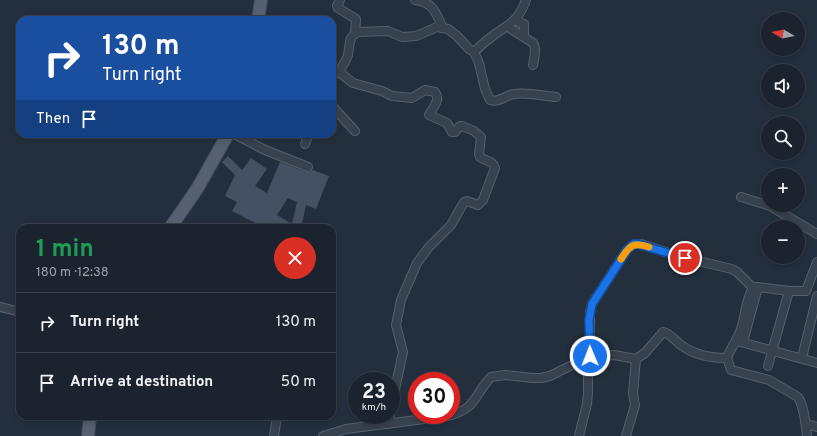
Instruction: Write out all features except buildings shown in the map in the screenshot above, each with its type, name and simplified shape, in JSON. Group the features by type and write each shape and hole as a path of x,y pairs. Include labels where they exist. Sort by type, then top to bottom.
{"main road":[{"path":"259,16 261,0"},
{"path":"173,224 197,189 226,138"},
{"path":"88,436 90,420"}],"street":[{"path":"336,72 347,56 350,40 355,34 356,19 338,8 337,6 340,0"},
{"path":"415,0 424,1 433,9 443,28"},
{"path":"474,52 491,37 508,27 515,20 526,0"},
{"path":"515,20 524,24 524,36"},
{"path":"508,27 534,43 533,65"},
{"path":"355,34 363,32 388,31 402,36 416,36 422,35 432,28 443,28 457,36 469,49 474,52 479,63 485,89 490,100 497,101 518,94 556,97"},
{"path":"336,74 353,83 382,91 392,96 412,98 425,90 435,92 438,99 429,115 447,123 452,132 455,132 460,126 462,126 477,133 481,137 480,157 491,161 495,168 483,200 478,205 467,201 464,202 451,225 428,247 417,263 401,300 396,323 403,352 399,372"},
{"path":"336,110 355,131"},
{"path":"242,138 265,150 308,167"},
{"path":"305,144 307,138"},
{"path":"741,197 772,207 817,234"},
{"path":"579,436 587,404 588,363 590,356 589,320 592,304 627,250 634,244 641,244 685,258 732,269 756,288 806,291 817,296 802,358"},
{"path":"806,291 817,262"},
{"path":"727,358 740,341 748,296 756,288"},
{"path":"768,366 789,291"},
{"path":"1,308 16,311"},
{"path":"400,422 460,413 475,401 491,377 505,375 532,378 550,376 590,356 614,356 636,359 642,356 661,333 665,332 682,346 699,354 716,358 727,358"},
{"path":"740,341 817,363"},
{"path":"727,358 732,370 770,380 798,397 804,411 808,436"},
{"path":"626,436 635,405 633,393 636,359"},
{"path":"274,436 277,420"},
{"path":"323,436 346,429 388,424"},
{"path":"806,424 817,427"}],"slow traffic":[{"path":"621,259 627,250 634,244 641,244 649,247"}],"route":[{"path":"590,356 589,320 592,304 627,250 634,244 641,244 685,258"}]}
